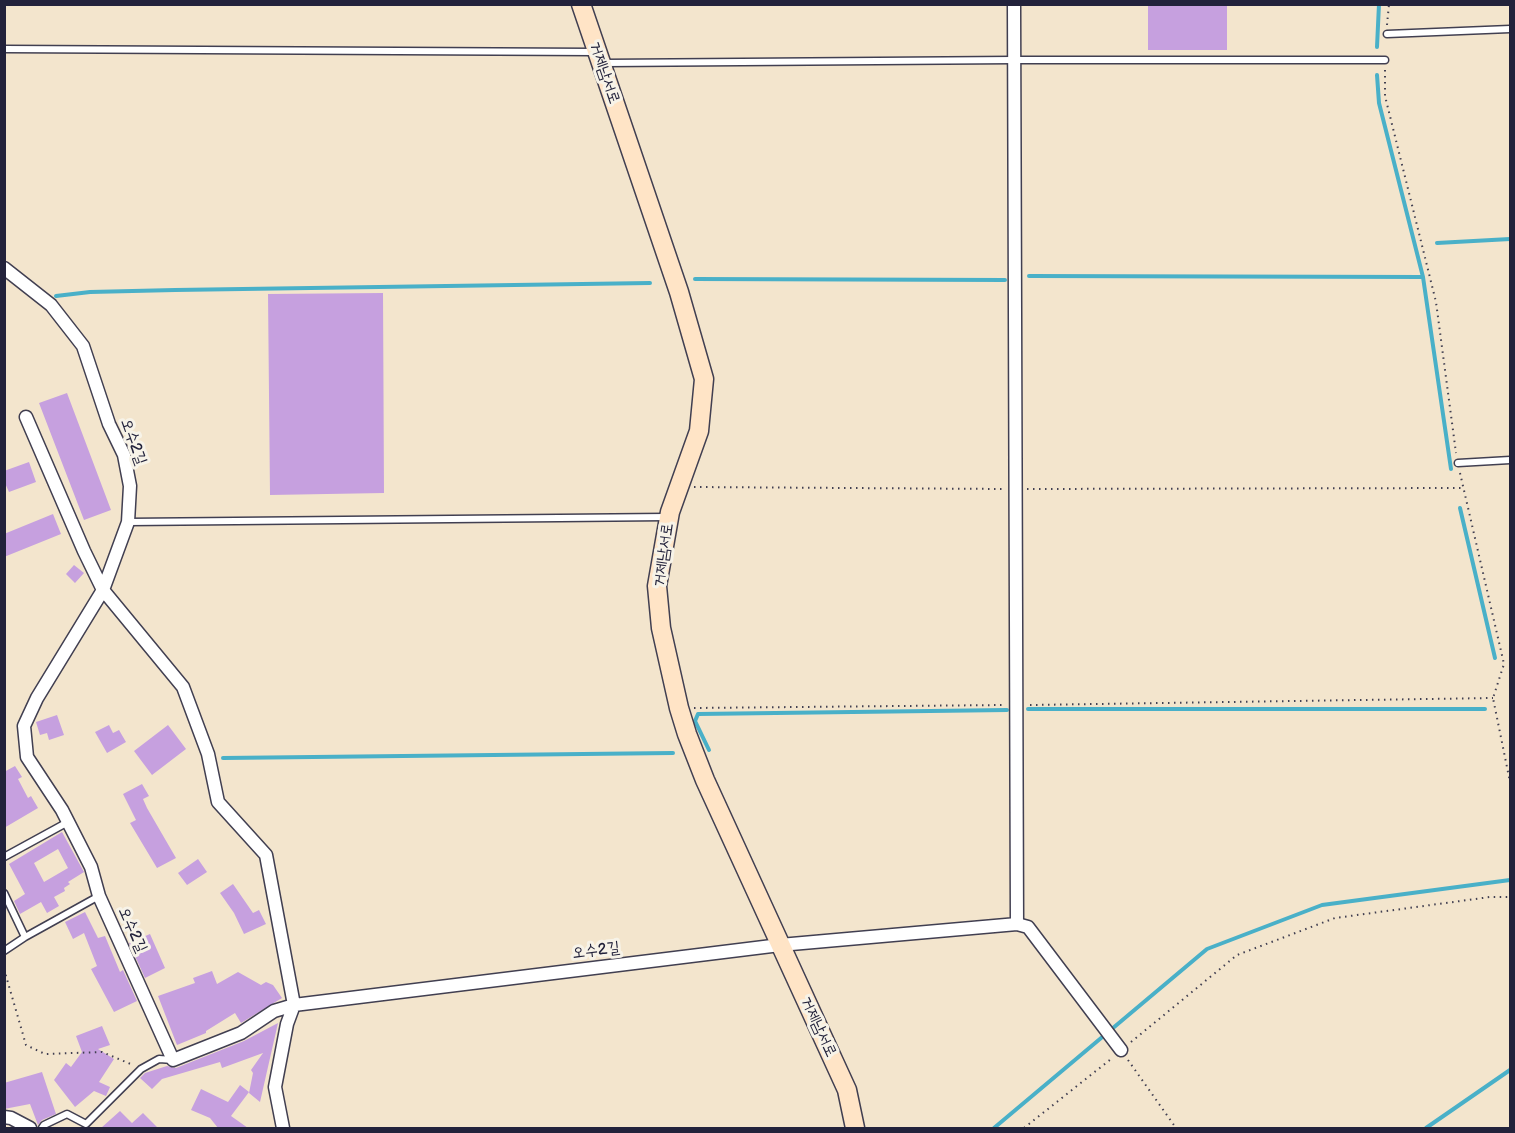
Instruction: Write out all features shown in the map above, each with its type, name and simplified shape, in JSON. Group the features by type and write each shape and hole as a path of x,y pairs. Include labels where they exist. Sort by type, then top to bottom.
{"main road":[{"name":"거제남서로","path":"581,4 680,292 704,379 699,431 669,517 657,586 661,628 679,708 705,780 847,1090 855,1128"}],"street":[{"path":"1014,4 1017,924 1028,927 1121,1050"},
{"name":"오수2길","path":"4,268 51,305 83,345 109,424 124,455 130,486 128,522 103,590 37,698 24,726 27,757 62,810 91,867 99,896 173,1060 241,1033 274,1011 294,1005 780,945 1017,924"},
{"path":"26,417 103,590 183,687 208,754 218,802 266,855 294,1005 287,1024 275,1088 283,1128"},
{"path":"4,1117 11,1118 30,1128"}],"lane":[{"path":"1387,34 1510,28"},
{"path":"4,50 599,58 1385,60"},
{"path":"1458,463 1510,460"},
{"path":"128,522 669,517"},
{"path":"4,858 68,822"},
{"path":"4,893 25,937"},
{"path":"4,951 99,896"},
{"path":"42,1128 67,1114 86,1124 141,1069 159,1059 173,1060"}],"path":[{"path":"1387,34 1389,4"},
{"path":"1385,60 1385,96 1436,302 1458,463 1504,664 1493,698 1510,782"},
{"path":"679,487 1464,488"},
{"path":"679,708 1493,698"},
{"path":"1024,1128 1237,955 1335,918 1490,897 1510,897"},
{"path":"4,969 26,1045 45,1054 102,1052 141,1069"},
{"path":"1121,1050 1176,1128"}],"building":[{"path":"1148,4 1227,4 1227,50 1148,50"},
{"path":"383,293 384,493 270,495 268,294"},
{"path":"67,393 111,510 84,520 39,403"},
{"path":"29,462 36,482 9,492 4,481 4,471"},
{"path":"53,514 61,534 4,557 4,534"},
{"path":"74,565 84,573 75,583 66,574"},
{"path":"57,715 64,735 49,740 47,733 40,735 36,722"},
{"path":"109,725 113,733 119,730 126,742 107,753 95,732"},
{"path":"168,725 186,749 152,775 134,751"},
{"path":"15,766 22,777 18,779 28,798 31,796 38,808 4,828 4,772"},
{"path":"142,784 149,796 143,799 147,808 176,858 157,868 130,823 136,820 123,794"},
{"path":"62,832 84,872 68,882 70,884 64,888 65,891 54,897 59,906 47,913 41,902 20,914 14,901 25,894 9,864","holes":["58,849 68,868 44,882 34,863"]},
{"path":"198,859 207,872 187,885 178,873"},
{"path":"233,884 253,913 259,910 266,924 244,934 234,913 220,893"},
{"path":"85,912 98,938 105,936 120,972 123,970 137,1001 114,1012 91,969 97,966 84,933 73,939 65,922"},
{"path":"150,934 165,968 145,978 129,943"},
{"path":"212,971 217,984 238,972 261,985 266,982 273,985 282,998 241,1023 235,1013 206,1033 177,1045 158,996 195,983 193,978"},
{"path":"278,1023 260,1102 249,1093 253,1073 251,1070 263,1053 222,1068 220,1062 162,1079 152,1089 140,1078 145,1073 167,1066 176,1068 244,1041"},
{"path":"102,1026 110,1045 98,1049 114,1059 99,1082 110,1087 106,1096 94,1091 75,1107 54,1080 66,1063 71,1067 82,1052 76,1036"},
{"path":"42,1072 56,1114 42,1120 38,1125 30,1104 4,1109 4,1083"},
{"path":"240,1085 249,1092 231,1116 248,1128 218,1128 210,1118 191,1110 201,1089 228,1102"},
{"path":"120,1111 132,1123 143,1113 158,1128 101,1128"}],"waterway":[{"path":"1377,47 1379,4"},
{"path":"1377,75 1379,103 1423,277 1451,469"},
{"path":"1437,243 1510,239"},
{"path":"1029,276 1423,277"},
{"path":"695,279 1005,280"},
{"path":"56,296 90,292 175,290 650,283"},
{"path":"1460,508 1495,658"},
{"path":"1028,709 1485,709"},
{"path":"709,750 695,721 698,714 1007,710"},
{"path":"223,758 673,753"},
{"path":"994,1128 1207,949 1322,905 1510,880"},
{"path":"1426,1128 1510,1070"}]}
